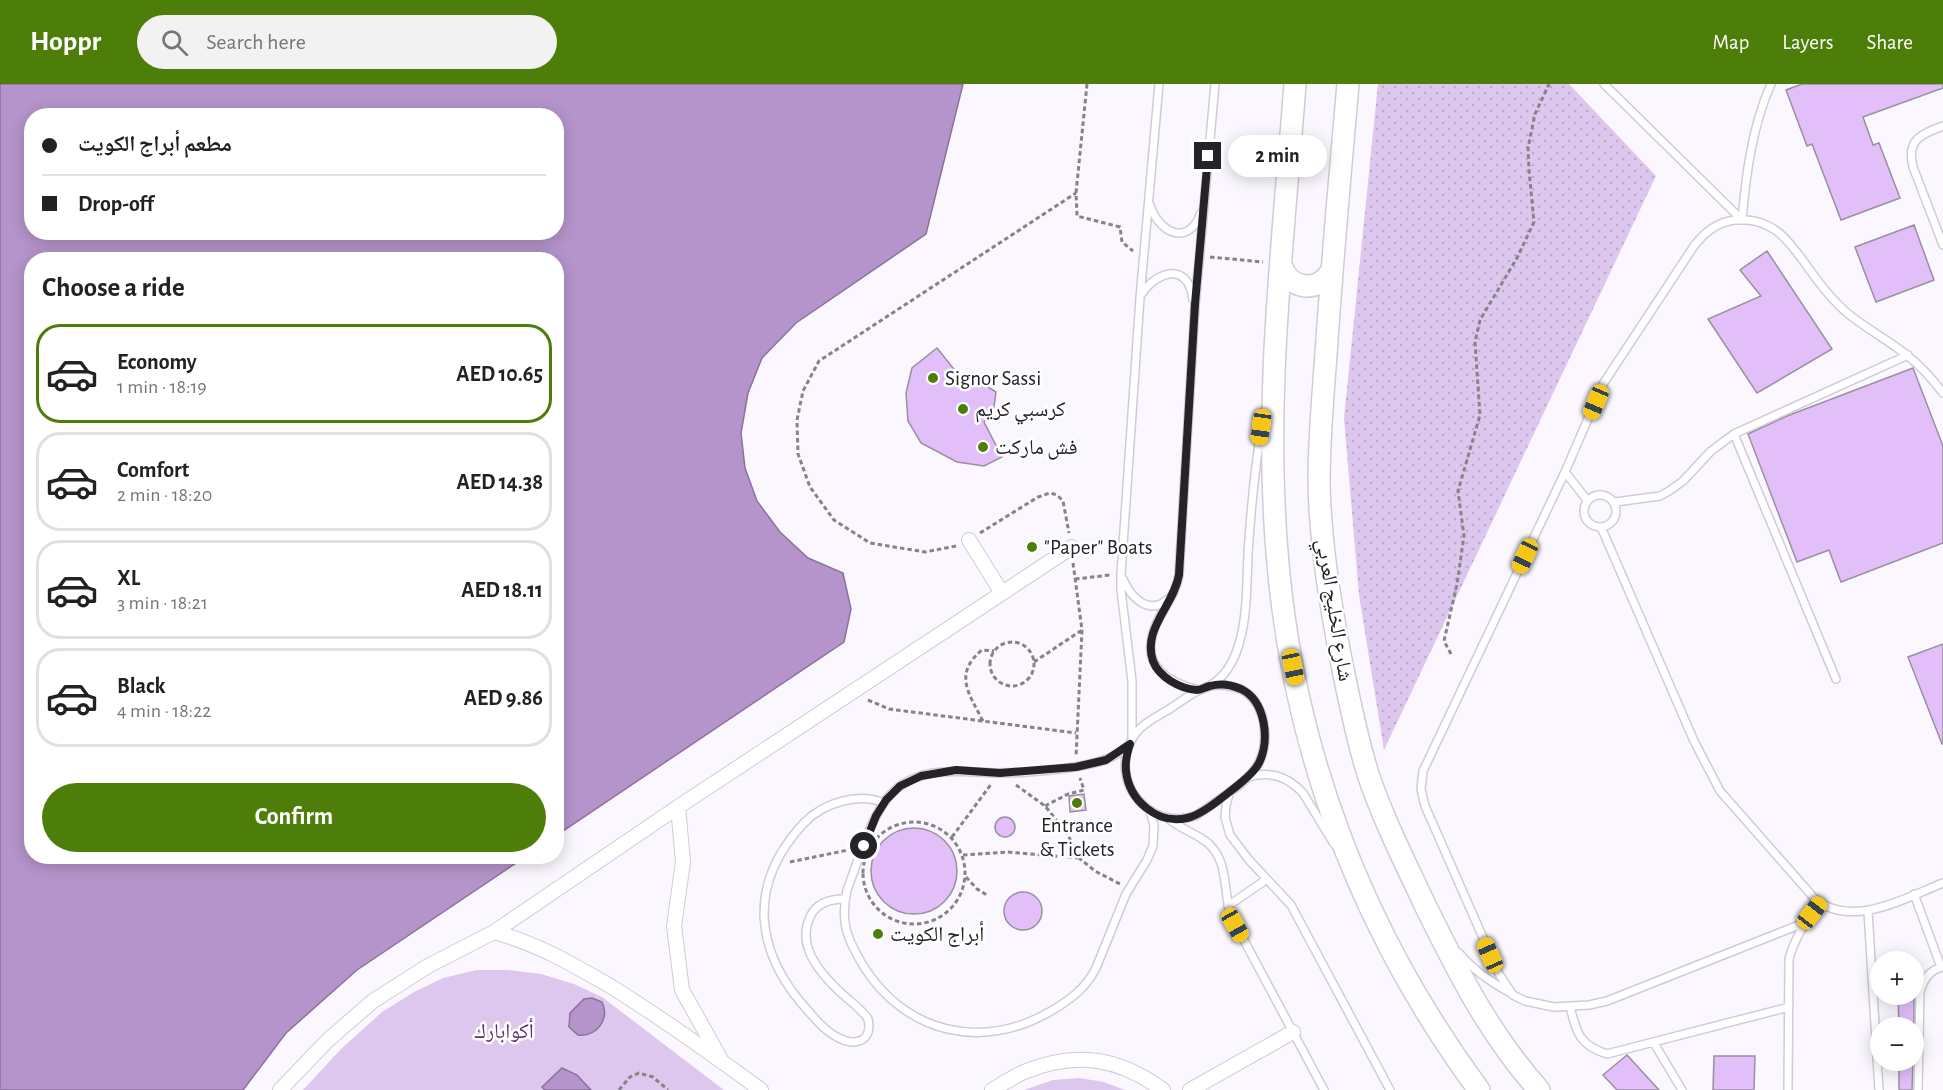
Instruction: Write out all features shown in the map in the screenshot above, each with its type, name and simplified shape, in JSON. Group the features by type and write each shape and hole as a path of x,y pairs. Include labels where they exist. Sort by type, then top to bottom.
{"main road":[{"path":"1294,84 1276,331 1273,467 1276,545 1283,611 1297,686 1322,788 1359,885 1429,1017 1479,1090"},
{"name":"شارع الخليج العربي","path":"1348,84 1320,433 1319,481 1326,574 1356,730 1368,774 1394,837 1474,1001 1539,1090"},
{"path":"1281,264 1290,280 1307,287 1325,280 1332,270"}],"street":[{"path":"969,540 1002,592"},
{"path":"280,1090 328,1040 373,1001 428,966 494,933 678,807 1072,546"},
{"path":"678,807 683,862 674,926 682,990 723,1062"},
{"path":"494,933 523,940 567,960 636,1002 761,1090"},
{"path":"1190,1090 1293,1032"},
{"path":"992,1090 1022,1073 1050,1063 1084,1059 1112,1063 1138,1074 1163,1090"}],"lane":[{"path":"1159,84 1140,298 1121,574 1132,681 1131,741 1126,764 1128,781 1141,804 1209,844 1218,856 1222,864 1228,906 1235,925 1324,1090"},
{"path":"1198,690 1168,680 1160,672 1153,660 1151,643 1154,628 1174,591 1179,575 1195,304 1215,84"},
{"path":"1604,84 1742,220"},
{"path":"1742,220 1752,142 1771,84"},
{"path":"1943,126 1917,138 1912,147 1911,158 1943,245"},
{"path":"1149,199 1154,215 1160,224 1167,231 1176,233 1192,228 1204,203"},
{"path":"1514,994 1499,975 1430,818 1422,798 1421,781 1426,764 1565,472 1603,384 1694,246 1713,227 1742,220 1762,223 1778,232 1843,309 1878,337 1908,356 1932,378 1943,393"},
{"path":"1140,298 1151,282 1160,276 1170,274 1180,276 1189,283 1195,304"},
{"path":"1150,811 1154,825 1153,846 1128,889 1091,979 1059,1007 1030,1022 1010,1029 978,1033 951,1030 926,1023 904,1009 878,985 860,959 846,931 843,915 845,899 884,803 900,786 921,776 956,770 1000,773 1076,767 1106,760 1131,741 1139,729 1148,722 1198,690 1217,682 1228,669 1240,641 1245,606 1256,469 1276,331"},
{"path":"1615,502 1660,496 1683,481 1711,451 1734,434 1908,356"},
{"path":"1734,434 1836,679"},
{"path":"1565,472 1587,500"},
{"path":"1604,494 1615,502 1617,510 1615,518 1609,525 1601,527 1590,524 1584,511 1587,500 1594,495 1604,494"},
{"path":"1601,527 1694,741 1720,791 1820,903 1834,910 1868,911 1943,883"},
{"path":"1121,574 1131,595 1144,604 1153,606 1161,604 1174,591"},
{"path":"1167,818 1181,819 1197,815 1248,777 1260,761 1264,744 1264,727 1258,707 1247,693 1240,689 1229,686 1210,686"},
{"path":"1248,777 1258,774 1274,774 1297,787 1303,793 1359,885"},
{"path":"1230,790 1226,805 1227,828 1240,850 1291,905 1390,1090"},
{"path":"845,899 829,901 817,907 809,920 806,941 811,957 824,974 868,1019 868,1035 863,1040 854,1042 837,1036 812,1016 792,994 773,960 763,918 775,865 786,844 808,820 824,808 850,800 876,800 884,803"},
{"path":"1228,906 1267,879"},
{"path":"1914,894 1942,967 1929,974 1923,981 1920,992 1918,1090"},
{"path":"1788,1090 1789,959 1793,942 1820,903"},
{"path":"1868,911 1879,1090"},
{"path":"1434,922 1470,966 1484,978 1524,1001 1570,1007 1607,1001 1804,923"},
{"path":"1570,1007 1577,1034 1594,1050 1607,1054 1789,1007"},
{"path":"1654,1043 1682,1090"}],"path":[{"path":"1087,84 1076,193 1077,216 1120,227 1122,242 1144,260"},
{"path":"1451,654 1444,640 1457,584 1464,536 1458,491 1480,416 1475,342 1480,320 1517,258 1534,222 1528,148 1535,114 1549,84"},
{"path":"1045,806 1068,794 1084,790 1076,767 1082,630 1072,546 1063,501 1057,495 1050,493 1038,497 956,546 925,552 870,543 834,520 810,487 798,454 797,420 803,391 819,361 1076,193"},
{"path":"1199,256 1281,264"},
{"path":"1075,579 1121,574"},
{"path":"1034,662 1082,630"},
{"path":"1013,642 1023,645 1031,652 1034,662 1032,674 1024,683 1012,686 1000,682 993,674 990,662 994,651 1002,644 1013,642"},
{"path":"983,721 965,684 966,668 972,658 982,650 994,651"},
{"path":"852,692 889,709 1076,733"},
{"path":"952,837 1000,773 1045,806 1066,833 1080,858 1095,871 1128,889"},
{"path":"775,865 867,845 894,825 909,821 925,822 952,837 963,855 966,877 962,892 954,906 943,916 928,922 913,924 897,922 884,914 872,903 865,890 862,874 867,845"},
{"path":"963,855 1007,852 1080,858"},
{"path":"966,877 987,895"},
{"path":"619,1090 630,1077 639,1073 653,1077 668,1090"}],"green space":[{"path":"1378,84 1569,84 1656,176 1384,750 1359,595 1344,418"},
{"name":"أكوابارك","path":"477,970 507,970 541,974 574,984 602,997 724,1090 303,1090 341,1049 382,1012 414,992 443,978"},
{"path":"1079,1078 1104,1082 1125,1090 1024,1090 1053,1080"}],"shaded area":[{"path":"0,84 963,84 926,234 796,323 762,358 748,393 741,433 745,468 757,501 780,532 808,558 843,573 851,609 844,642 564,830 564,252 24,252 24,864 515,864 357,970 286,1033 243,1090 0,1090"},
{"path":"592,998 602,1002 603,1020 600,1026 591,1033 578,1035 569,1027 570,1013 584,999"},
{"path":"562,1068 577,1075 591,1090 545,1090 542,1087"}],"building":[{"path":"1802,84 1943,84 1943,88 1863,117 1873,145 1879,143 1900,198 1841,220 1812,144 1807,146 1786,90"},
{"path":"1914,225 1934,280 1876,302 1855,247"},
{"path":"1767,251 1832,349 1757,393 1708,319 1761,296 1740,270"},
{"path":"937,348 961,378 980,382 996,392 994,407 984,422 1002,457 984,466 957,462 921,443 908,421 906,393 912,368"},
{"path":"1913,368 1943,446 1943,543 1841,582 1829,550 1797,562 1748,434 1787,416"},
{"path":"1943,644 1943,744 1942,744 1908,657"},
{"name":"Entrance & Tickets","path":"1084,794 1086,810 1070,812 1069,796"},
{"path":"1005,817 1012,820 1015,827 1012,834 1005,837 998,834 995,827 998,820"},
{"path":"914,828 938,835 950,847 957,871 950,895 938,907 914,914 890,907 878,895 871,871 878,847 890,835"},
{"path":"1023,892 1036,898 1042,911 1036,924 1023,930 1010,924 1004,911 1010,898"},
{"path":"1898,1005 1914,1005 1914,1017 1899,1017"},
{"path":"1627,1055 1659,1090 1617,1090 1603,1075"},
{"path":"1714,1056 1755,1056 1754,1090 1713,1090"},
{"path":"1899,1071 1913,1071 1912,1090 1899,1090"}],"place":[{"name":"Signor Sassi","path":"933,378"},
{"name":"كرسبي كريم","path":"963,409"},
{"name":"فش ماركت","path":"983,447"},
{"name":"\"Paper\" Boats","path":"1032,547"},
{"name":"Entrance & Tickets","path":"1077,803"},
{"name":"أبراج الكويت","path":"878,934"}],"route":[{"path":"864,846 876,816 892,793 900,786 932,773 956,770 1000,773 1063,769 1106,760 1130,744 1126,772 1135,796 1150,811 1181,819 1197,815 1248,777 1260,761 1263,753 1264,727 1258,707 1247,693 1222,685 1198,690 1180,685 1168,680 1160,672 1152,655 1151,643 1154,628 1174,591 1179,575 1195,304 1208,156"}]}
